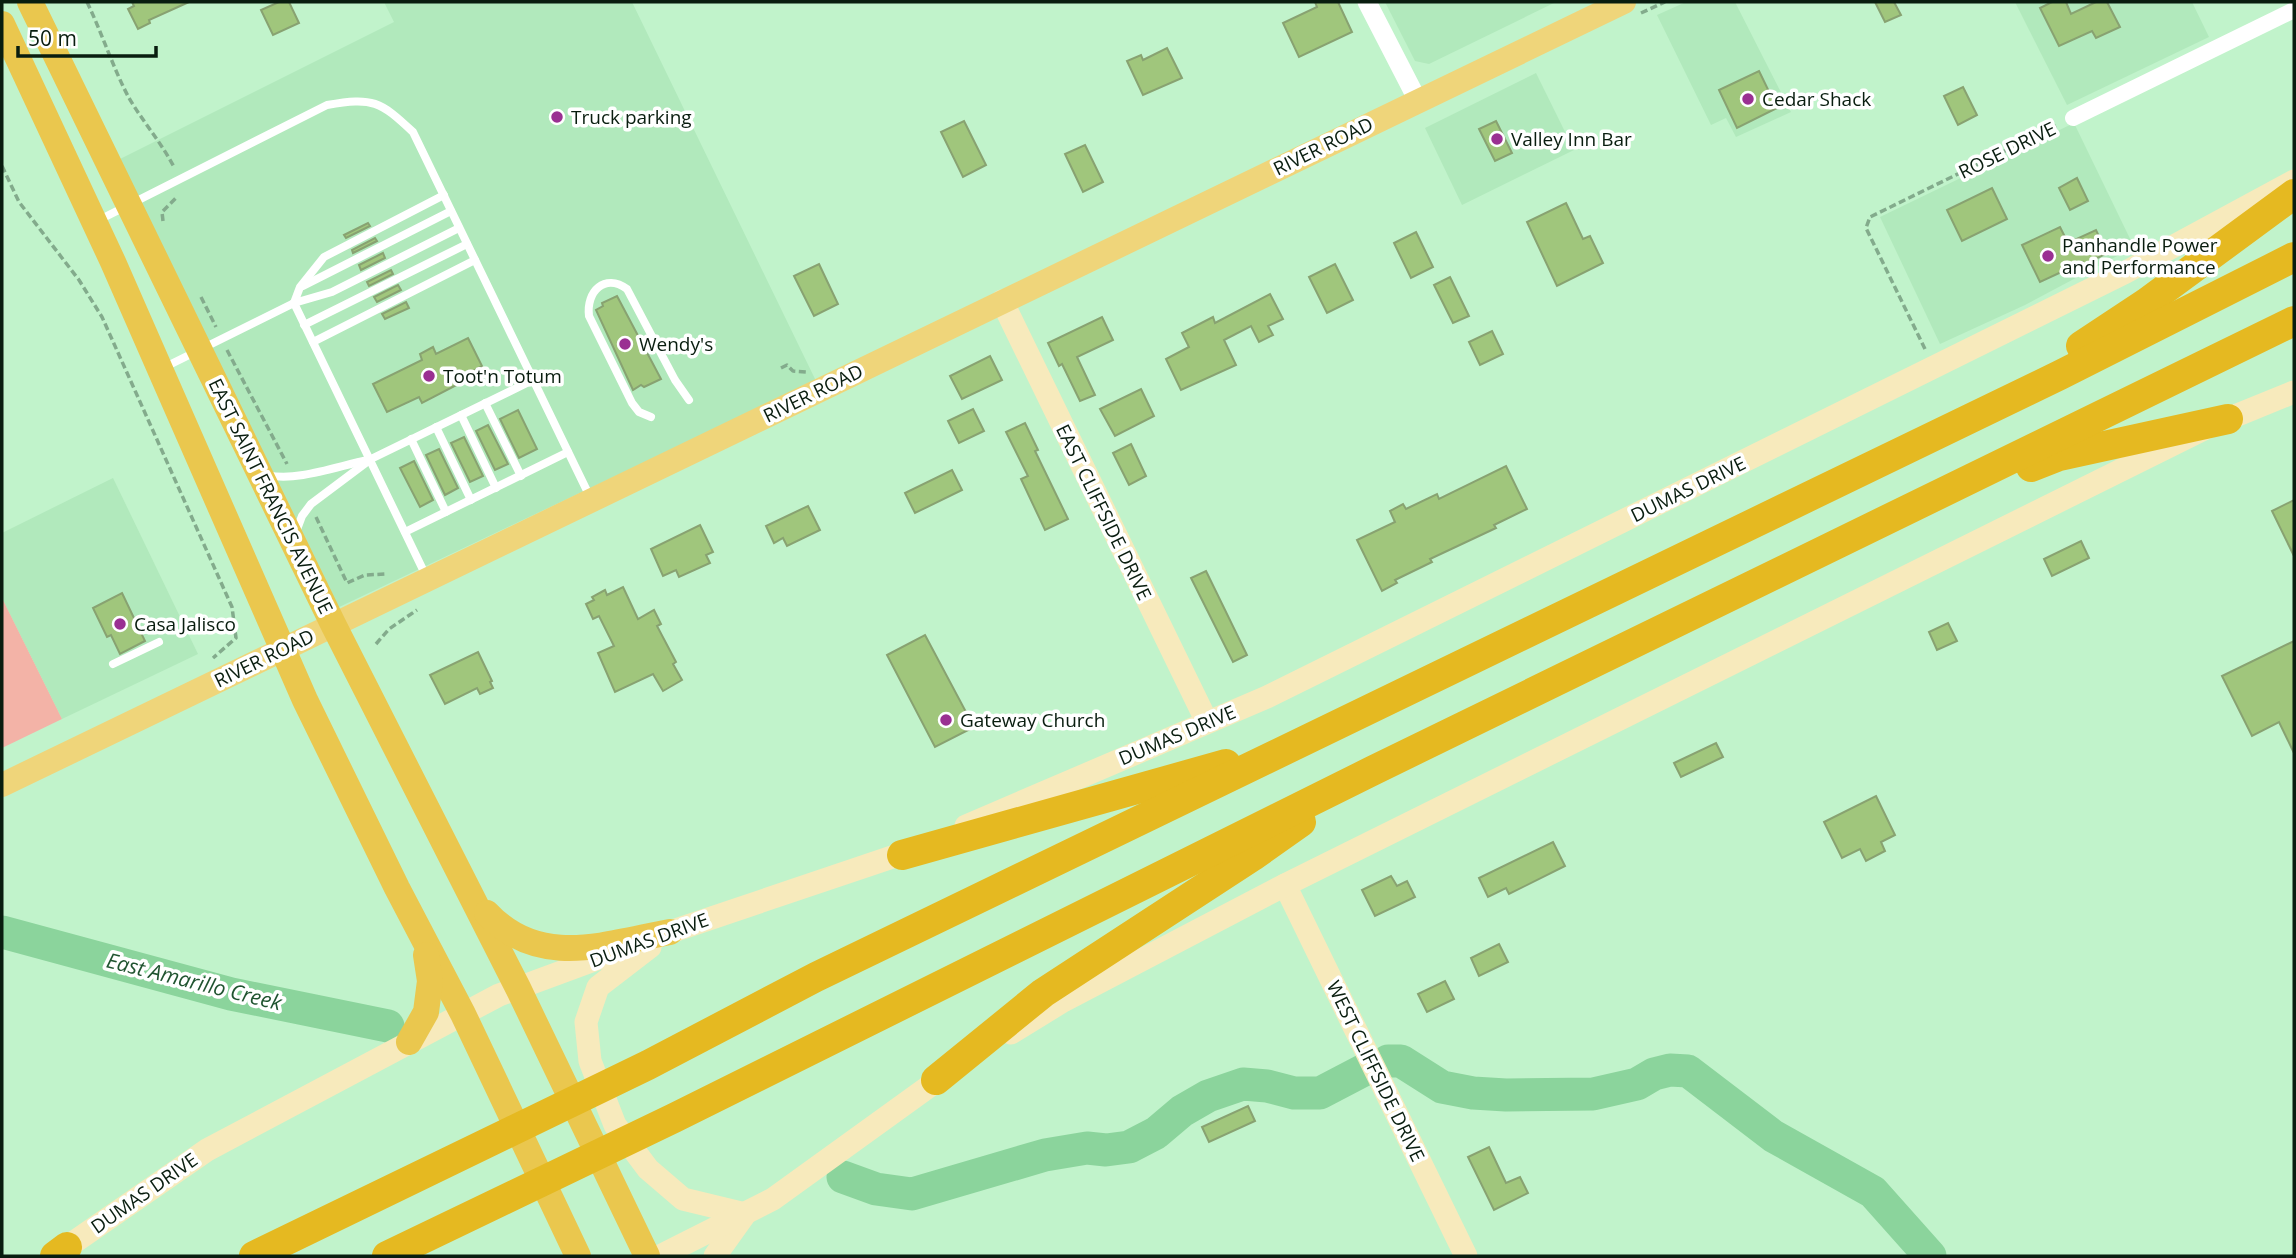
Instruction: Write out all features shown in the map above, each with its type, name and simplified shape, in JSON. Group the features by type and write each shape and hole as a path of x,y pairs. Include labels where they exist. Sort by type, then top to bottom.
{"highway":[{"name":"EAST SAINT FRANCIS AVENUE","path":"30,2 128,205 211,344 260,474 518,988 647,1256"},
{"path":"2,24 94,222 282,649 463,1014 578,1256"},
{"path":"1986,410 2146,303 2294,194"},
{"path":"254,1256 648,1065 816,977 1986,410 2294,257"},
{"path":"387,1256 674,1118 1372,771 2294,321"},
{"path":"1852,536 2059,456 2228,419"},
{"path":"902,855 1294,746"},
{"path":"936,1080 1043,993 1259,852 1372,771"},
{"path":"472,897 511,935 552,948 587,947 670,932"},
{"path":"409,1042 426,1012 430,981 424,940"}],"main road":[{"name":"RIVER ROAD","path":"2,785 1624,2"},
{"name":"DUMAS DRIVE","path":"57,1253 207,1150 463,1014 518,988 670,932 902,855 1267,697 2126,272 2294,181"},
{"name":"EAST CLIFFSIDE DRIVE","path":"1002,301 1207,722"},
{"path":"660,1256 773,1199 936,1080 1063,1001 1771,643 2228,419 2294,392"},
{"name":"WEST CLIFFSIDE DRIVE","path":"1286,886 1466,1256"},
{"path":"670,932 598,987 586,1022 590,1060 615,1125 648,1168 683,1199 745,1214"},
{"path":"715,1256 745,1214"}],"street":[{"path":"1367,2 1418,101"},
{"name":"ROSE DRIVE","path":"2073,118 2294,10"}],"lane":[{"path":"94,222 327,105 355,100 386,107 413,132 591,500"},
{"path":"428,579 294,303 300,287 324,257 444,195"},
{"path":"300,287 451,211"},
{"path":"160,370 294,303 332,292 460,228"},
{"path":"304,325 467,244"},
{"path":"313,342 475,260"},
{"path":"651,417 639,412 632,403 589,316 588,304 591,296 608,283 618,282 637,303 675,380 689,400"},
{"path":"294,542 302,516 311,504 370,459 533,380"},
{"path":"485,403 520,476"},
{"path":"461,415 496,488"},
{"path":"436,427 471,500"},
{"path":"411,439 446,512"},
{"path":"405,533 568,452"},
{"path":"260,474 281,478 295,477 370,459"},
{"path":"113,664 159,642"}],"path":[{"path":"87,2 127,94 143,122 162,143 180,180 180,194 162,212 163,224"},
{"name":"ROSE DRIVE","path":"1933,367 1866,228 1870,217 2073,118"},
{"path":"2,166 19,202 79,280 102,317 232,607 236,638 225,650 206,662"},
{"path":"198,293 211,344 238,373 295,477"},
{"path":"311,504 347,583 365,575 385,574"}],"shaded area":[{"path":"384,2 632,2 816,381 335,609 116,161 394,22"},
{"path":"1385,2 1556,2 1429,64 1415,61"},
{"path":"1686,2 1735,2 1791,112 1736,137 1726,118 1711,125 1657,15"},
{"path":"2015,2 2192,2 2209,37 2067,105"},
{"path":"1536,73 1574,150 1462,205 1425,128"},
{"path":"2074,123 2134,247 2025,305 1940,344 1880,217"},
{"path":"113,478 198,654 62,719 2,598 2,533"},
{"path":"2,598 62,719 2,748"}],"building":[{"path":"132,2 189,2 149,20 150,23 138,29 128,9 134,6"},
{"path":"279,2 289,2 299,23 273,35 261,10"},
{"path":"1315,2 1338,2 1352,32 1299,57 1283,23 1317,7"},
{"path":"1875,2 1894,2 1901,15 1885,22"},
{"path":"2052,2 2066,2 2071,14 2096,2 2107,2 2120,27 2096,38 2092,31 2059,46 2040,8"},
{"path":"1167,48 1182,78 1143,95 1127,61 1141,55 1143,60"},
{"path":"1759,71 1777,108 1737,128 1719,90"},
{"path":"1963,87 1977,115 1958,125 1944,96"},
{"path":"964,121 986,165 963,177 941,132"},
{"path":"1496,121 1512,153 1495,161 1479,129"},
{"path":"1085,145 1103,182 1083,192 1065,154"},
{"path":"2077,178 2088,201 2070,210 2059,188"},
{"path":"1992,188 2007,219 1962,241 1947,210"},
{"path":"1566,203 1583,239 1590,236 1603,263 1557,286 1527,222"},
{"path":"368,223 370,226 346,238 344,235"},
{"path":"2060,227 2068,243 2096,230 2107,253 2040,282 2022,245"},
{"path":"1416,232 1433,267 1411,278 1394,243"},
{"path":"375,238 377,241 353,253 352,250"},
{"path":"383,253 385,258 361,270 359,265"},
{"path":"819,264 838,304 814,316 794,276"},
{"path":"1335,264 1353,300 1327,313 1309,277"},
{"path":"391,270 393,274 369,286 367,282"},
{"path":"1450,277 1469,316 1453,323 1434,285"},
{"path":"398,285 401,290 377,302 374,297"},
{"path":"1270,294 1283,319 1268,326 1273,335 1259,342 1251,326 1224,340 1236,365 1181,390 1166,359 1189,347 1182,333 1213,317 1215,323"},
{"name":"Wendy's","path":"617,296 661,379 633,390 596,310 603,306 602,303"},
{"path":"406,302 409,308 385,319 382,314"},
{"path":"1102,317 1113,340 1077,357 1095,395 1080,401 1062,364 1059,366 1048,343"},
{"path":"1492,331 1503,354 1480,365 1469,342"},
{"name":"Toot'n Totum","path":"468,338 482,366 468,374 470,378 422,403 419,397 387,412 373,384 422,360 420,354 433,347 436,354"},
{"path":"990,356 1002,380 962,399 950,376"},
{"path":"1141,389 1154,416 1115,436 1100,409"},
{"path":"973,409 984,431 959,443 948,421"},
{"path":"518,410 537,449 519,458 500,419"},
{"path":"1025,423 1038,450 1035,451 1068,519 1045,530 1021,479 1028,476 1006,432"},
{"path":"488,425 508,464 495,470 476,431"},
{"path":"464,437 483,476 470,482 451,443"},
{"path":"1131,444 1146,476 1129,485 1113,453"},
{"path":"439,449 458,488 445,495 426,455"},
{"path":"414,461 433,500 420,507 400,468"},
{"path":"1506,466 1527,509 1494,525 1496,528 1430,559 1432,562 1395,580 1397,583 1382,591 1357,540 1395,522 1390,511 1403,504 1406,509 1437,494 1439,499"},
{"path":"952,470 962,490 915,513 905,493"},
{"path":"2294,500 2294,556 2272,511"},
{"path":"808,506 820,530 787,546 783,538 774,543 766,526"},
{"path":"700,525 713,552 706,555 710,563 679,577 676,570 663,576 651,549"},
{"path":"2081,541 2089,558 2052,576 2044,559"},
{"path":"1206,571 1247,655 1233,662 1191,578"},
{"path":"623,587 638,619 654,610 661,624 657,626 676,662 673,664 682,680 663,691 653,674 615,692 598,653 614,646 599,616 593,619 586,604 605,590 607,595"},
{"path":"122,593 145,641 120,654 111,635 107,637 93,608"},
{"path":"1948,623 1957,641 1937,650 1929,632"},
{"path":"925,635 974,727 935,747 887,655"},
{"path":"2294,641 2294,753 2279,722 2252,736 2222,676"},
{"path":"478,652 493,688 480,694 477,688 445,704 430,675"},
{"path":"1716,743 1723,757 1681,777 1674,763"},
{"path":"1876,796 1895,835 1881,842 1885,851 1866,861 1860,849 1842,858 1824,822"},
{"path":"1553,842 1565,866 1509,894 1506,888 1488,897 1479,878"},
{"path":"1391,876 1397,886 1407,881 1415,897 1375,916 1362,890"},
{"path":"1499,944 1508,962 1479,976 1471,958"},
{"path":"1445,981 1454,999 1427,1012 1418,994"},
{"path":"1248,1106 1255,1121 1209,1142 1202,1127"},
{"path":"1489,1147 1506,1183 1520,1177 1528,1193 1494,1210 1468,1157"}],"waterway":[{"name":"East Amarillo Creek","path":"2,932 231,994 388,1026"},
{"name":"East Amarillo Creek","path":"1388,1061 1401,1061 1442,1087 1473,1093 1506,1095 1593,1094 1637,1084 1654,1074 1670,1070 1688,1071 1773,1136 1873,1192 1930,1256"},
{"name":"East Amarillo Creek","path":"843,1177 876,1189 912,1194 1045,1155 1087,1148 1106,1150 1129,1147 1156,1133 1182,1111 1208,1096 1243,1084 1267,1086 1294,1093 1320,1093 1364,1070"}],"place":[{"name":"Cedar Shack","path":"1748,99"},
{"name":"Truck parking","path":"557,117"},
{"name":"Valley Inn Bar","path":"1497,139"},
{"name":"Panhandle Power and Performance","path":"2048,256"},
{"name":"Wendy's","path":"625,344"},
{"name":"Toot'n Totum","path":"429,376"},
{"name":"Casa Jalisco","path":"120,624"},
{"name":"Gateway Church","path":"946,720"}]}
